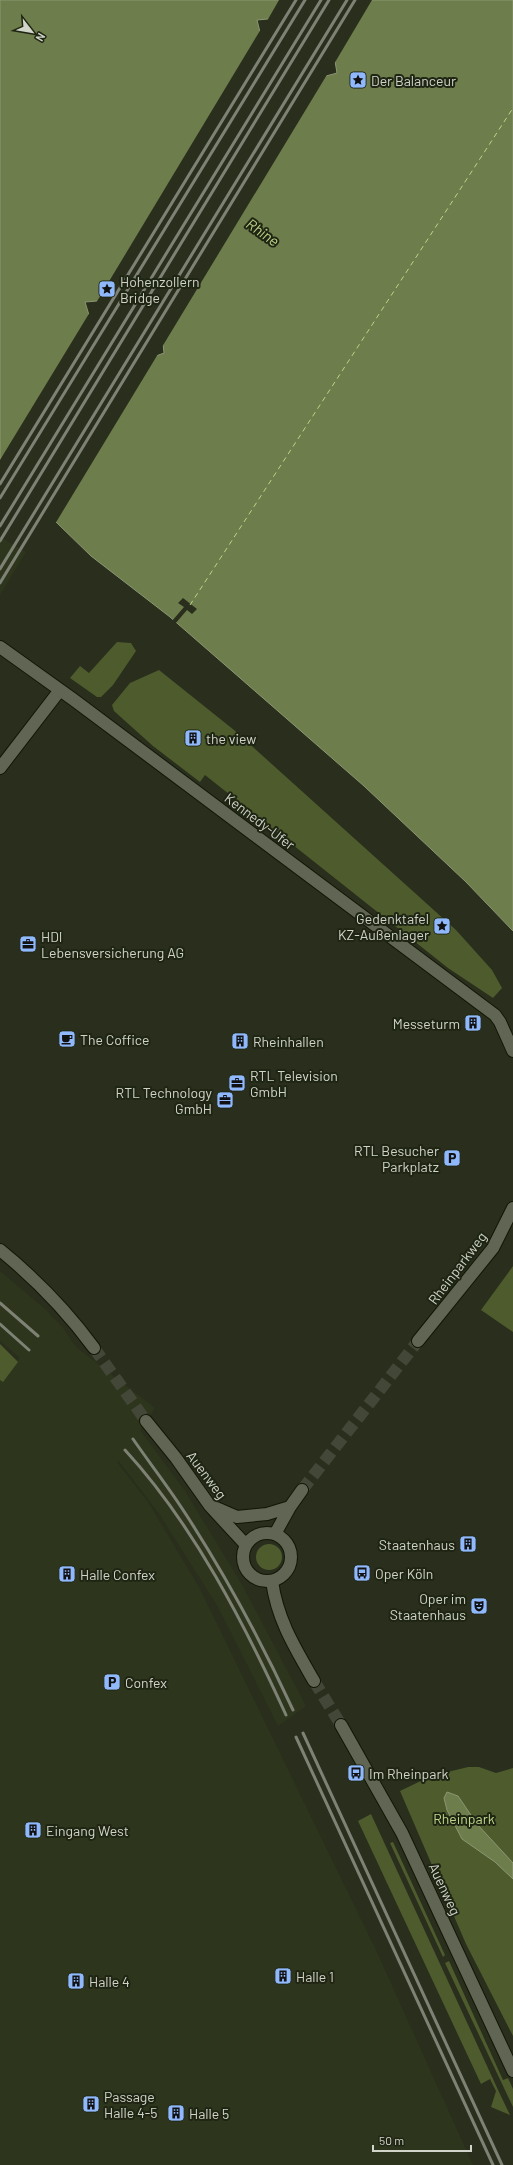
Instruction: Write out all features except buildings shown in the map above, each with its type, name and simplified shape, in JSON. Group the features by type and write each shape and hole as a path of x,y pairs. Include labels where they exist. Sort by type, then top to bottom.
{"street":[{"name":"Kennedy-Ufer","path":"0,647 60,690 495,1015 500,1022 513,1051"},
{"path":"0,768 60,690"},
{"name":"Rheinparkweg","path":"418,1341 464,1287 493,1248 513,1208"},
{"path":"0,1250 31,1275 77,1324 94,1348"},
{"name":"Auenweg","path":"146,1421 176,1458 210,1506 246,1545"},
{"path":"275,1534 290,1507 302,1490"},
{"path":"210,1506 237,1517 267,1514 290,1507"},
{"path":"275,1534 287,1544 291,1559 288,1569 281,1577 272,1581 256,1579 245,1568 243,1552 246,1545 258,1535 275,1534"},
{"path":"272,1581 274,1597 283,1626 314,1681"},
{"name":"Auenweg","path":"341,1725 402,1833 513,2071"}],"shaded area":[{"path":"0,537 26,552 0,595"},
{"path":"0,1271 46,1310 63,1328 76,1347 155,1408 140,1430 185,1491 241,1583 306,1706 278,1726 218,1607 160,1515 121,1464 118,1461 117,1462 148,1502 199,1587 375,1948 473,2165 0,2165 0,1345 17,1361 20,1358 0,1341"}],"green space":[{"path":"117,642 131,643 136,651 113,685 101,697 97,697 70,678 80,666 89,673"},
{"path":"159,670 234,730 456,930 492,970 502,988 493,998 448,968 205,775 200,782 153,746 114,711 112,705 130,683"},
{"path":"513,1266 513,1332 481,1310"},
{"path":"0,1344 18,1362 3,1382 0,1380"},
{"path":"269,1544 278,1548 282,1557 278,1566 269,1570 260,1566 256,1557 260,1548"},
{"name":"Rheinpark","path":"468,1767 479,1767 496,1773 513,1768 513,2036 466,1944 400,1791 431,1776"},
{"path":"371,1814 510,2115 491,2107 496,2091 490,2079 481,2084 358,1821"},
{"path":"393,1842 445,1955 443,1957 390,1843"},
{"path":"449,1961 503,2080 508,2078 513,2089 513,2107 445,1963"}],"water":[{"name":"Rhine","path":"0,0 513,0 513,931 466,882 364,786 170,617 91,556 20,487 0,474","holes":["268,19 335,61 337,73 326,76 260,32 257,20","97,301 163,344 164,353 156,356 89,315 85,302"]},
{"path":"447,1792 458,1796 477,1824 513,1863 513,1879 495,1862 462,1839 447,1810 444,1798"}],"pier":[{"path":"279,0 372,0 334,64 267,21"},
{"path":"261,29 328,73 162,347 96,303"},
{"path":"90,312 158,354 55,524 19,489 0,476 0,460"},
{"path":"183,598 197,609 192,614 187,610 175,624 172,621 184,607 178,603"}],"ferry route":[{"path":"190,605 513,108"}],"tunnel":[{"path":"302,1490 418,1341"},
{"path":"94,1348 146,1421"},
{"path":"314,1681 341,1725"}],"railway":[{"path":"0,484 296,0"},
{"path":"0,498 305,0"},
{"path":"0,526 321,0"},
{"path":"0,541 329,0"},
{"path":"0,569 347,0"},
{"path":"0,583 355,0"},
{"path":"0,1303 38,1336"},
{"path":"0,1324 29,1350"},
{"path":"133,1439 181,1506 202,1539 230,1587 269,1660 293,1710"},
{"path":"125,1450 150,1479 195,1542 235,1610 286,1715"},
{"path":"303,1733 502,2165"},
{"path":"296,1737 493,2165"}],"place":[{"name":"Der Balanceur","path":"358,80"},
{"name":"Hohenzollern Bridge","path":"107,289"},
{"name":"the view","path":"193,738"},
{"name":"Gedenktafel KZ-Außenlager","path":"442,926"},
{"name":"HDI Lebensversicherung AG","path":"28,944"},
{"name":"Messeturm","path":"473,1023"},
{"name":"The Coffice","path":"67,1039"},
{"name":"Rheinhallen","path":"240,1041"},
{"name":"RTL Television GmbH","path":"237,1083"},
{"name":"RTL Technology GmbH","path":"225,1100"},
{"name":"RTL Besucher Parkplatz","path":"452,1158"},
{"name":"Staatenhaus","path":"468,1544"},
{"name":"Oper Köln","path":"362,1573"},
{"name":"Halle Confex","path":"67,1574"},
{"name":"Oper im Staatenhaus","path":"479,1606"},
{"name":"Confex","path":"112,1682"},
{"name":"Im Rheinpark","path":"356,1773"},
{"name":"Eingang West","path":"33,1830"},
{"name":"Halle 1","path":"283,1976"},
{"name":"Halle 4","path":"76,1981"},
{"name":"Passage Halle 4-5","path":"91,2104"},
{"name":"Halle 5","path":"176,2113"}]}
